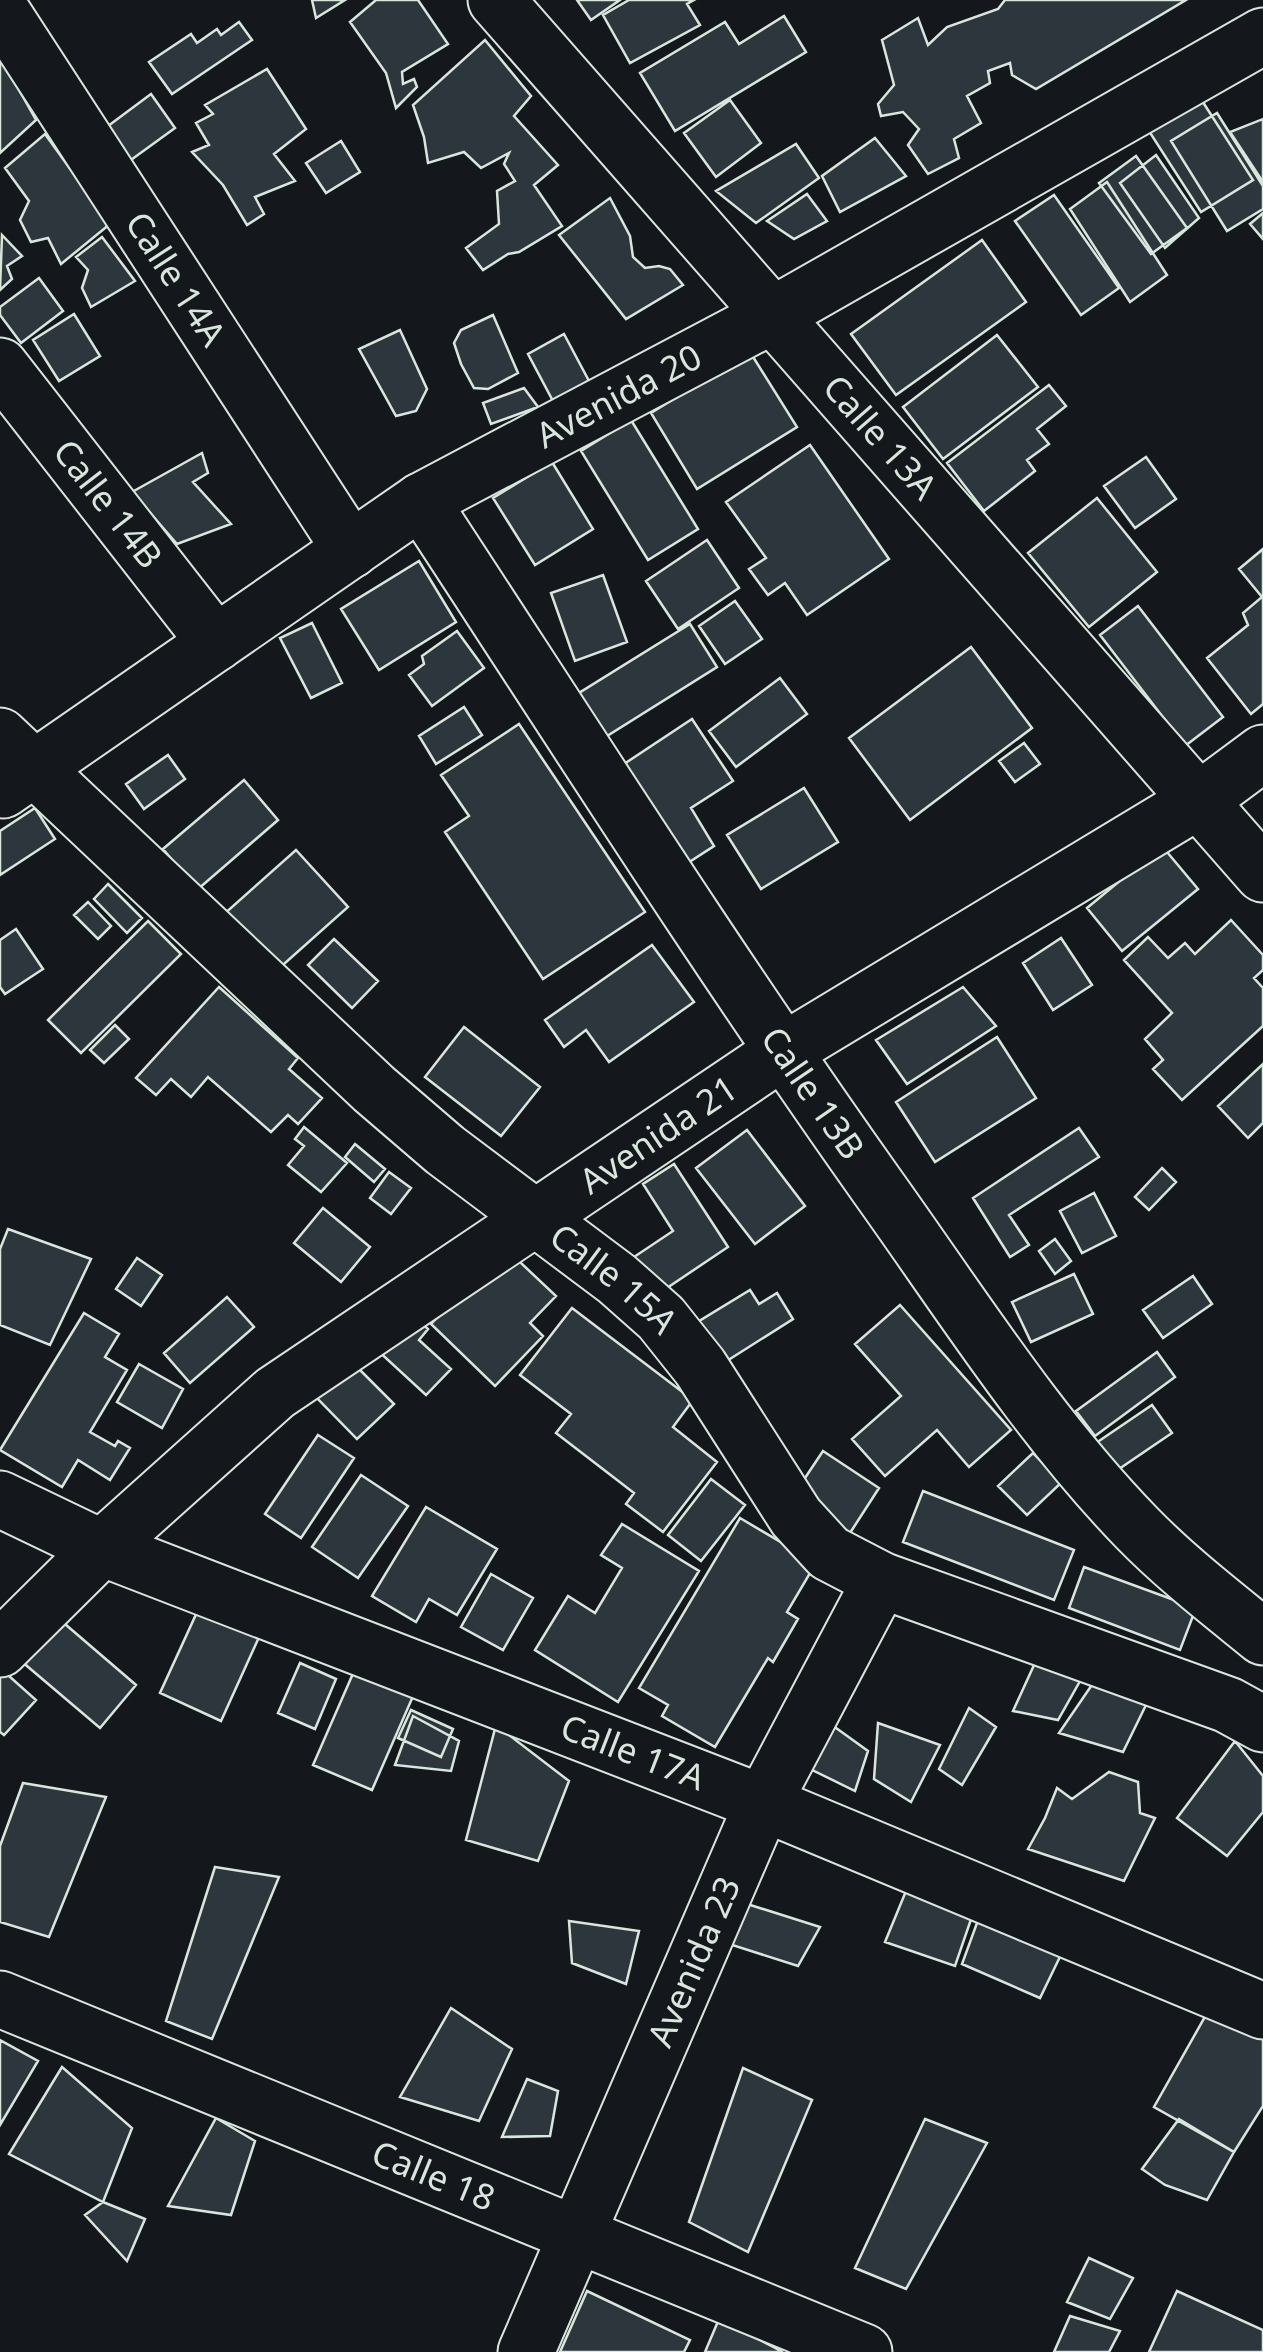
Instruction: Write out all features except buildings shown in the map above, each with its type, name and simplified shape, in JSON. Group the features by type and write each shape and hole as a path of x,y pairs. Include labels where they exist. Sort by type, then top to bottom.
{"street":[{"name":"Calle 13A","path":"496,0 1263,874"},
{"name":"Calle 14A","path":"0,9 351,550"},
{"name":"Avenida 20","path":"11,766 216,643 421,501 773,315 1263,36"},
{"name":"Calle 14B","path":"0,366 216,643"},
{"name":"Calle 13B","path":"421,501 782,1052 1022,1389 1084,1469 1138,1529 1263,1637"},
{"name":"Avenida 21","path":"0,1649 102,1548 275,1393 782,1052 1201,800 1263,752"},
{"name":"Calle 15A","path":"11,766 445,1150 616,1279 661,1318 700,1368 796,1517 829,1553 881,1580 1228,1704 1263,1724"},
{"name":"Calle 17A","path":"0,1500 102,1548 763,1802 1263,2011"},
{"name":"Avenida 23","path":"526,2352 763,1802 881,1580"},
{"name":"Calle 18","path":"0,1998 864,2352"}]}
